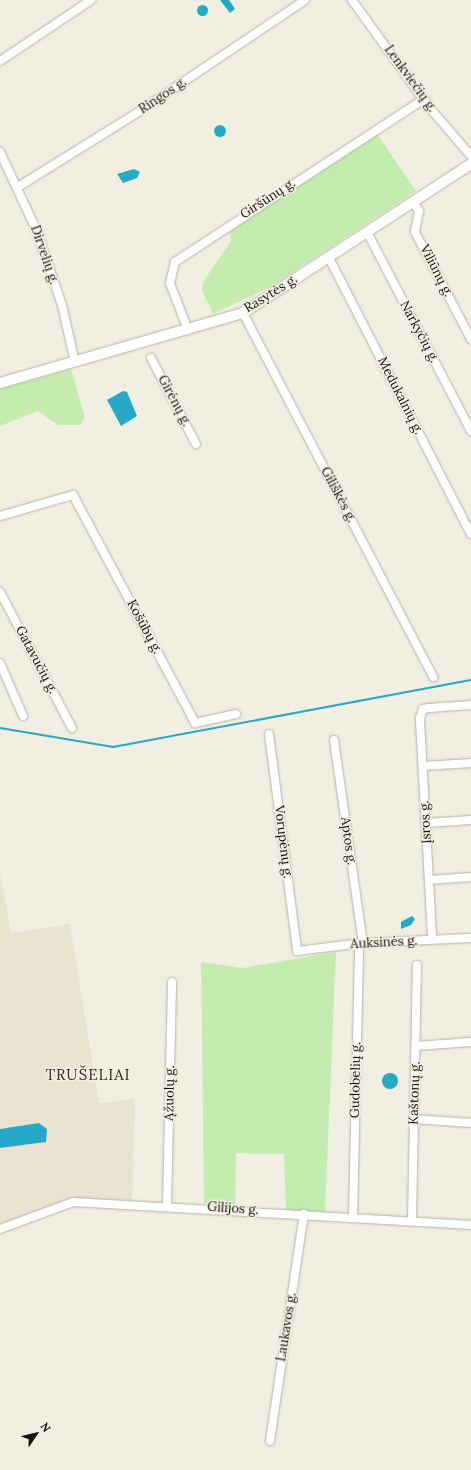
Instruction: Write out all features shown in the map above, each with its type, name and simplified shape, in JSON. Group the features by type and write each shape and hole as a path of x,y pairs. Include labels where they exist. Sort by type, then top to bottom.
{"main road":[{"name":"Rasytės g.","path":"0,383 243,313 471,164"}],"street":[{"path":"0,61 90,0"},
{"name":"Ringos g.","path":"18,186 140,111 305,0"},
{"name":"Lenkviečių g.","path":"352,0 424,99 471,156"},
{"name":"Giršūnų g.","path":"188,330 170,282 175,262 424,99"},
{"name":"Dirvelių g.","path":"0,152 18,186 62,305 75,362"},
{"name":"Viliūnų g.","path":"414,202 418,211 415,232 471,339"},
{"name":"Narkyčių g.","path":"367,232 471,431"},
{"name":"Medukalnių g.","path":"329,258 471,534"},
{"name":"Giliškės g.","path":"243,313 433,677"},
{"name":"Girėnų g.","path":"151,358 196,444"},
{"name":"Košūbų g.","path":"0,516 73,495 195,722 236,714"},
{"name":"Gatavučių g.","path":"0,592 72,728"},
{"path":"0,664 23,716"},
{"name":"Įsros g.","path":"432,936 420,718 424,709 471,705"},
{"name":"Vorupėnų g.","path":"269,734 297,951"},
{"name":"Aptos g.","path":"334,740 361,943"},
{"path":"423,766 471,763"},
{"path":"426,823 471,820"},
{"path":"429,880 471,877"},
{"path":"404,937 471,933"},
{"name":"Auksinės g.","path":"297,951 361,943 471,938"},
{"name":"Gudobelių g.","path":"353,1217 361,943"},
{"name":"Kaštonų g.","path":"412,1220 417,965"},
{"name":"Ąžuolų g.","path":"167,1205 172,982"},
{"path":"416,1046 471,1042"},
{"path":"414,1119 471,1124"},
{"name":"Gilijos g.","path":"0,1229 73,1202 167,1205 471,1225"},
{"name":"Laukavos g.","path":"270,1441 304,1214"}],"shaded area":[{"path":"0,872 11,933 70,924 99,1103 135,1099 132,1202 77,1199 0,1226"}],"green space":[{"path":"377,134 416,191 270,287 213,314 202,290 203,282 231,241 230,230"},
{"path":"71,369 85,418 80,425 58,425 38,411 0,426 0,389"},
{"path":"336,952 325,1212 286,1210 284,1154 236,1153 235,1207 204,1203 201,962 243,968"}],"water":[{"path":"220,0 229,0 235,9 230,13"},
{"path":"200,5 204,5 206,6 206,14 200,15 197,12 197,8"},
{"path":"222,125 225,126 225,136 218,137 215,136 214,129 215,126"},
{"path":"134,169 140,172 137,178 123,183 117,174"},
{"path":"123,391 127,392 137,416 121,426 107,400"},
{"path":"412,916 415,919 411,925 401,929 401,922"},
{"path":"387,1073 393,1073 398,1078 396,1087 393,1089 387,1089 382,1084 382,1078"},
{"path":"39,1123 47,1129 46,1142 0,1148 0,1129"}],"waterway":[{"path":"0,728 113,747 471,680"}],"district":[{"name":"TRUŠELIAI","path":"88,1075"}]}
